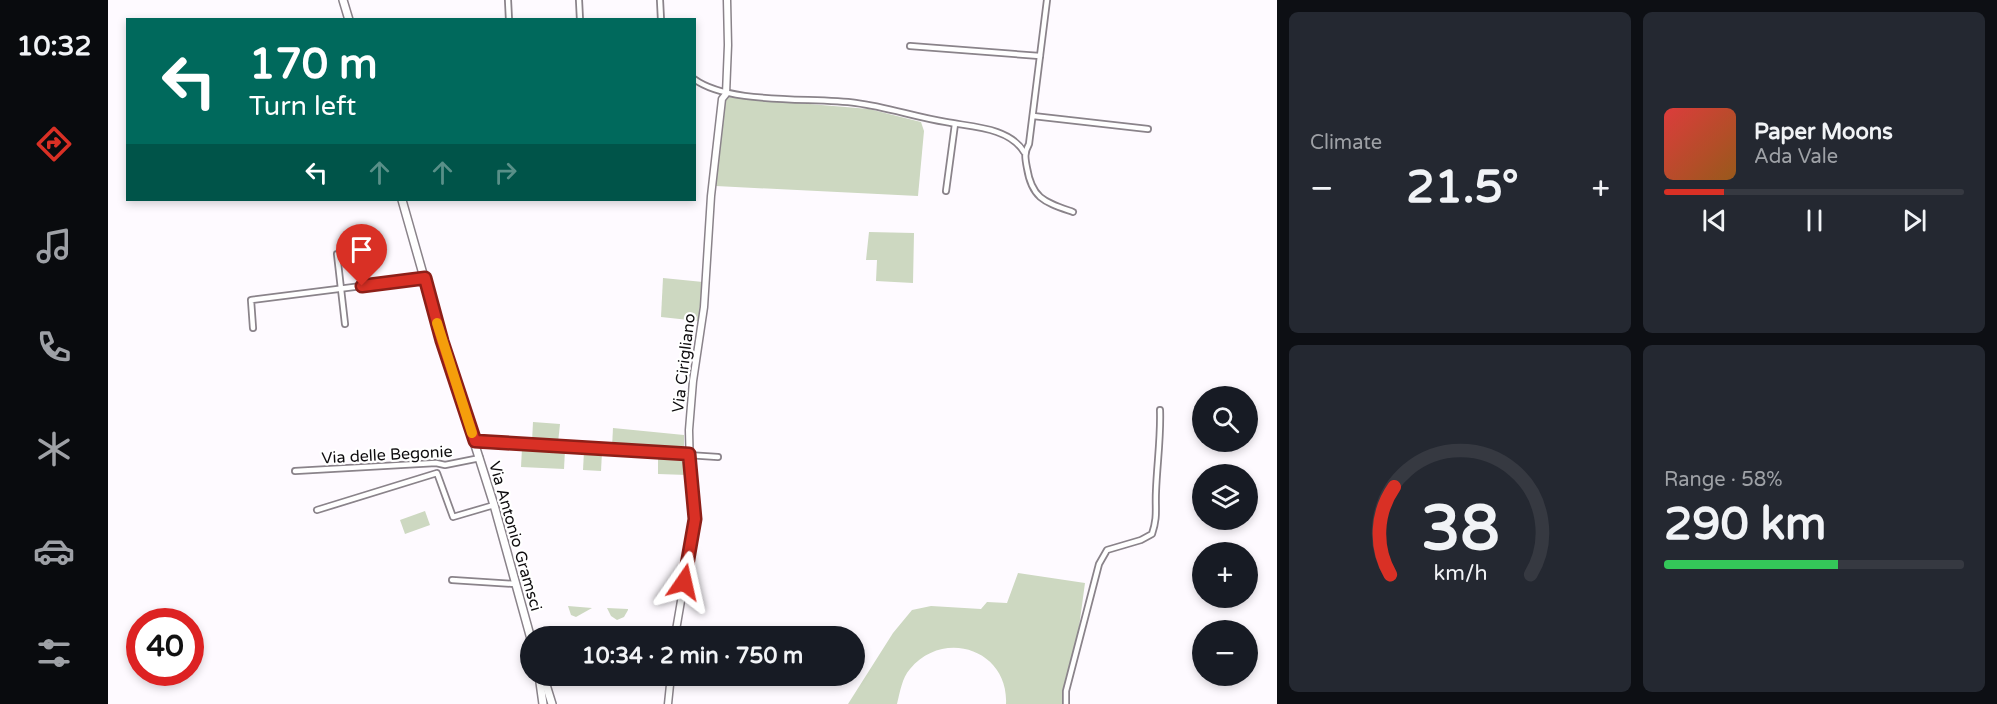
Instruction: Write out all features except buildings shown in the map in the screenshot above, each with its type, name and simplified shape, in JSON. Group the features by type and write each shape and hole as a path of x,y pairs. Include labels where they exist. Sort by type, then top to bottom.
{"main road":[{"path":"343,0 348,18"},
{"name":"Via Antonio Gramsci","path":"402,201 442,341 495,505 527,626"},
{"path":"542,686 543,704"},
{"path":"545,686 552,704"}],"street":[{"path":"508,0 509,18"},
{"path":"579,0 580,18"},
{"path":"660,0 661,18"},
{"name":"Via Cirigliano","path":"677,626 695,519 689,454 690,410 704,307 711,195 722,99 726,94 727,0"},
{"path":"1024,152 1029,144 1047,0"},
{"path":"910,46 1040,56"},
{"path":"696,80 726,94 853,103 890,108 930,120 999,133 1016,142 1024,152 1029,182 1034,192 1048,203 1073,212"},
{"path":"1032,116 1148,129"},
{"path":"946,191 955,124"},
{"path":"337,254 345,324"},
{"path":"253,328 251,300 425,278"},
{"path":"1066,704 1066,691 1099,564 1107,550 1141,540 1152,534 1157,520 1160,410"},
{"path":"475,441 718,457"},
{"name":"Via delle Begonie","path":"295,471 436,463 445,465 480,458"},
{"path":"317,510 437,473 453,517 495,505"},
{"path":"452,580 515,584"},
{"path":"668,704 670,686"}],"green space":[{"path":"727,97 869,109 921,122 924,131 918,196 716,186 723,102"},
{"path":"869,232 914,233 913,283 876,281 877,260 866,260"},
{"path":"663,278 703,282 698,321 661,317"},
{"path":"533,422 560,424 558,443 532,442"},
{"path":"613,428 684,435 684,451 612,447"},
{"path":"522,448 565,450 564,469 521,467"},
{"path":"584,451 602,452 601,471 583,470"},
{"path":"658,456 685,458 687,475 658,474"},
{"path":"425,511 430,525 405,534 400,520"},
{"path":"1018,573 1085,583 1071,667 1066,676 1063,704 1006,704 1004,685 997,670 986,658 972,651 956,648 940,650 924,657 910,669 903,681 897,704 848,704 859,686 865,686 865,677 893,633 912,610 931,606 981,609 987,602 1007,603"},
{"path":"568,606 592,608 576,617 571,615"},
{"path":"607,608 628,610 624,617 617,620 611,616"}],"slow traffic":[{"path":"437,323 472,433"}],"route":[{"path":"362,286 425,278 442,341 475,441 689,454 695,519 684,582"}]}
